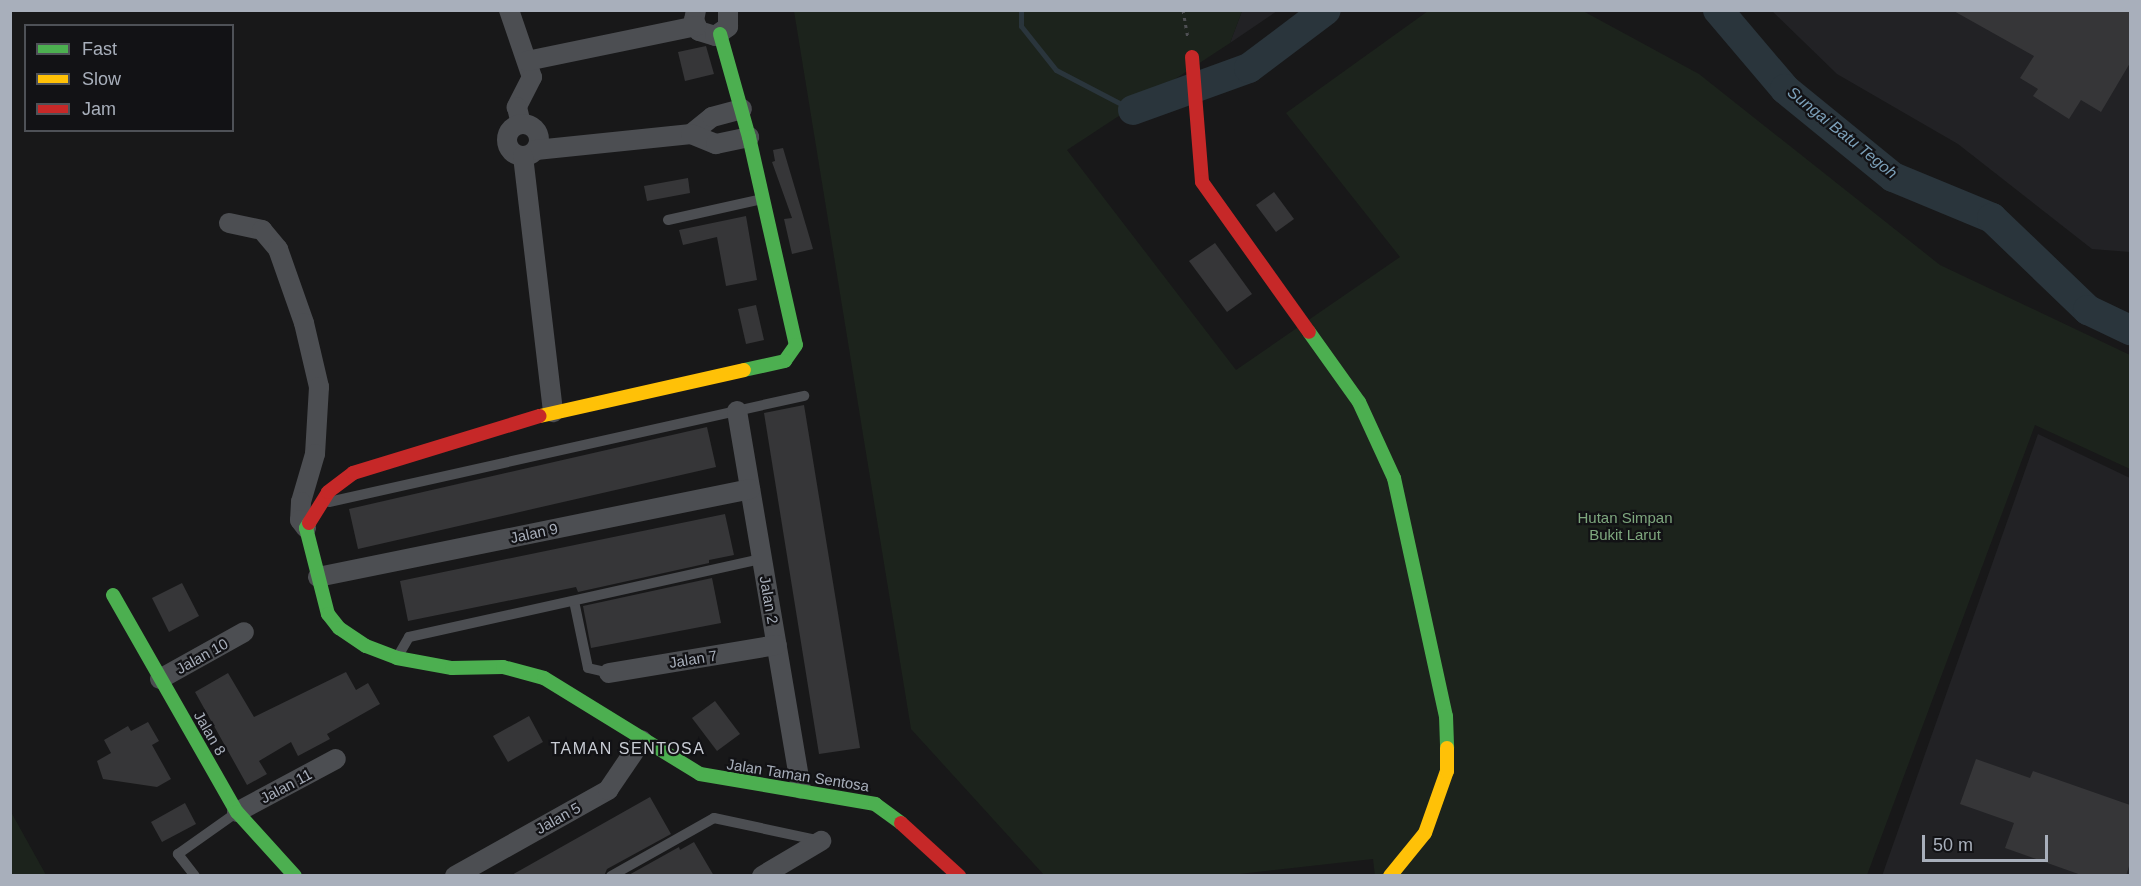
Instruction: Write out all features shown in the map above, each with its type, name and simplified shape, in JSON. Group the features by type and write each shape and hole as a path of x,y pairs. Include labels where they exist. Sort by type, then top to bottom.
{"street":[{"path":"509,10 532,77 517,107 521,124"},
{"path":"720,34 730,22 728,10"},
{"path":"527,61 696,18 704,34 720,34"},
{"path":"229,222 261,230 278,249 304,323 319,387 315,454 301,502 300,520 306,528 319,504 353,473 552,412 785,360 793,354 796,345 749,137 720,34"},
{"path":"1192,57 1202,182 1359,402 1394,478 1446,716 1447,771 1425,833 1390,876"},
{"path":"691,134 712,117 742,109"},
{"path":"521,124 536,131 529,153 552,412"},
{"path":"521,124 511,129 506,138 509,149 529,153 691,134 716,144 749,137"},
{"name":"Jalan 2","path":"737,411 801,789"},
{"name":"Jalan 9","path":"318,577 750,489"},
{"name":"Jalan Taman Sentosa","path":"306,528 328,614 339,628 366,646 397,658 452,668 503,667 544,678 700,774 725,781 801,789 853,798 890,813 959,876"},
{"name":"Jalan 8","path":"113,595 237,812 295,876"},
{"name":"Jalan 10","path":"160,679 244,632"},
{"name":"Jalan 7","path":"609,673 777,645"},
{"name":"Jalan 5","path":"455,876 608,790 642,740"},
{"name":"Jalan 11","path":"237,812 336,759"},
{"path":"762,876 821,841"}],"lane":[{"path":"668,220 763,200"},
{"path":"319,504 804,396"},
{"path":"397,658 409,637 762,559"},
{"path":"574,601 588,668 609,673"},
{"path":"195,876 178,854 237,812"},
{"path":"611,876 714,818 821,841"}],"shaded area":[{"path":"1242,11 1277,11 1230,43"},
{"path":"1772,11 2130,11 2130,252 2092,249 1958,144 1837,74"},
{"path":"2038,434 2130,478 2130,875 1882,876"}],"green space":[{"name":"Hutan Simpan Bukit Larut","path":"794,11 1242,11 1230,43 1067,150 1236,370 1400,257 1286,113 1428,11 1583,11 1699,74 1940,265 2130,355 2130,469 2035,425 1867,875 1375,876 1373,859 1222,876 1044,875 911,729"},
{"path":"11,812 46,875 11,875"}],"building":[{"path":"1952,10 2130,10 2130,63 2101,112 2081,100 2069,119 2033,96 2038,89 2020,78 2034,56"},
{"path":"706,46 714,74 685,81 678,52"},
{"path":"783,148 813,249 792,254 784,219 792,218 772,162 775,161 773,150"},
{"path":"688,178 690,193 647,201 644,186"},
{"path":"1274,192 1294,219 1276,232 1256,205"},
{"path":"746,216 757,280 726,286 717,237 683,245 679,230"},
{"path":"1215,243 1252,294 1227,312 1189,261"},
{"path":"756,305 764,340 746,344 738,309"},
{"path":"804,405 860,748 819,754 764,413"},
{"path":"707,427 716,467 358,549 349,509"},
{"path":"725,514 734,555 709,560 709,563 578,592 576,587 408,621 400,581"},
{"path":"712,578 721,623 591,648 583,606"},
{"path":"182,583 199,616 169,632 152,598"},
{"path":"346,672 356,690 368,683 380,704 327,734 330,739 298,756 291,742 259,761 267,774 247,785 195,692 228,673 254,717"},
{"path":"715,701 740,734 717,751 692,718"},
{"path":"529,716 543,742 508,762 493,736"},
{"path":"148,722 159,741 152,745 171,779 157,787 103,779 97,761 111,753 104,740 128,726 131,731"},
{"path":"1976,759 2030,778 2033,771 2130,805 2130,863 2126,876 2084,876 2005,848 2014,823 1960,804"},
{"path":"650,797 671,834 607,869 604,876 510,876"},
{"path":"185,803 196,824 162,842 151,822"},
{"path":"694,842 714,876 627,876 679,847 680,850"}],"waterway":[{"name":"Sungai Batu Tegoh","path":"1021,10 1021,26 1056,70 1133,110"},
{"name":"Sungai Batu Tegoh","path":"1133,110 1249,68 1326,10"},
{"name":"Sungai Batu Tegoh","path":"1718,10 1785,89 1893,177 1992,218 2088,310 2130,330"}],"traffic: fast":[{"path":"720,34 749,137 796,345 785,361 744,370"},
{"path":"1309,332 1359,402 1394,478 1446,716 1447,748"},
{"path":"309,523 306,528 328,614 339,628 366,646 397,658 452,668 503,667 544,678 700,774 875,804 901,823"},
{"path":"113,595 237,812 295,876"}],"traffic: slow":[{"path":"540,416 744,370"},
{"path":"1390,876 1425,833 1447,771 1447,748"}],"traffic: jam":[{"path":"1192,57 1202,182 1309,332"},
{"path":"309,523 328,492 353,473 540,416"},
{"path":"901,823 959,876"}],"district":[{"name":"TAMAN SENTOSA","path":"628,749"}]}
